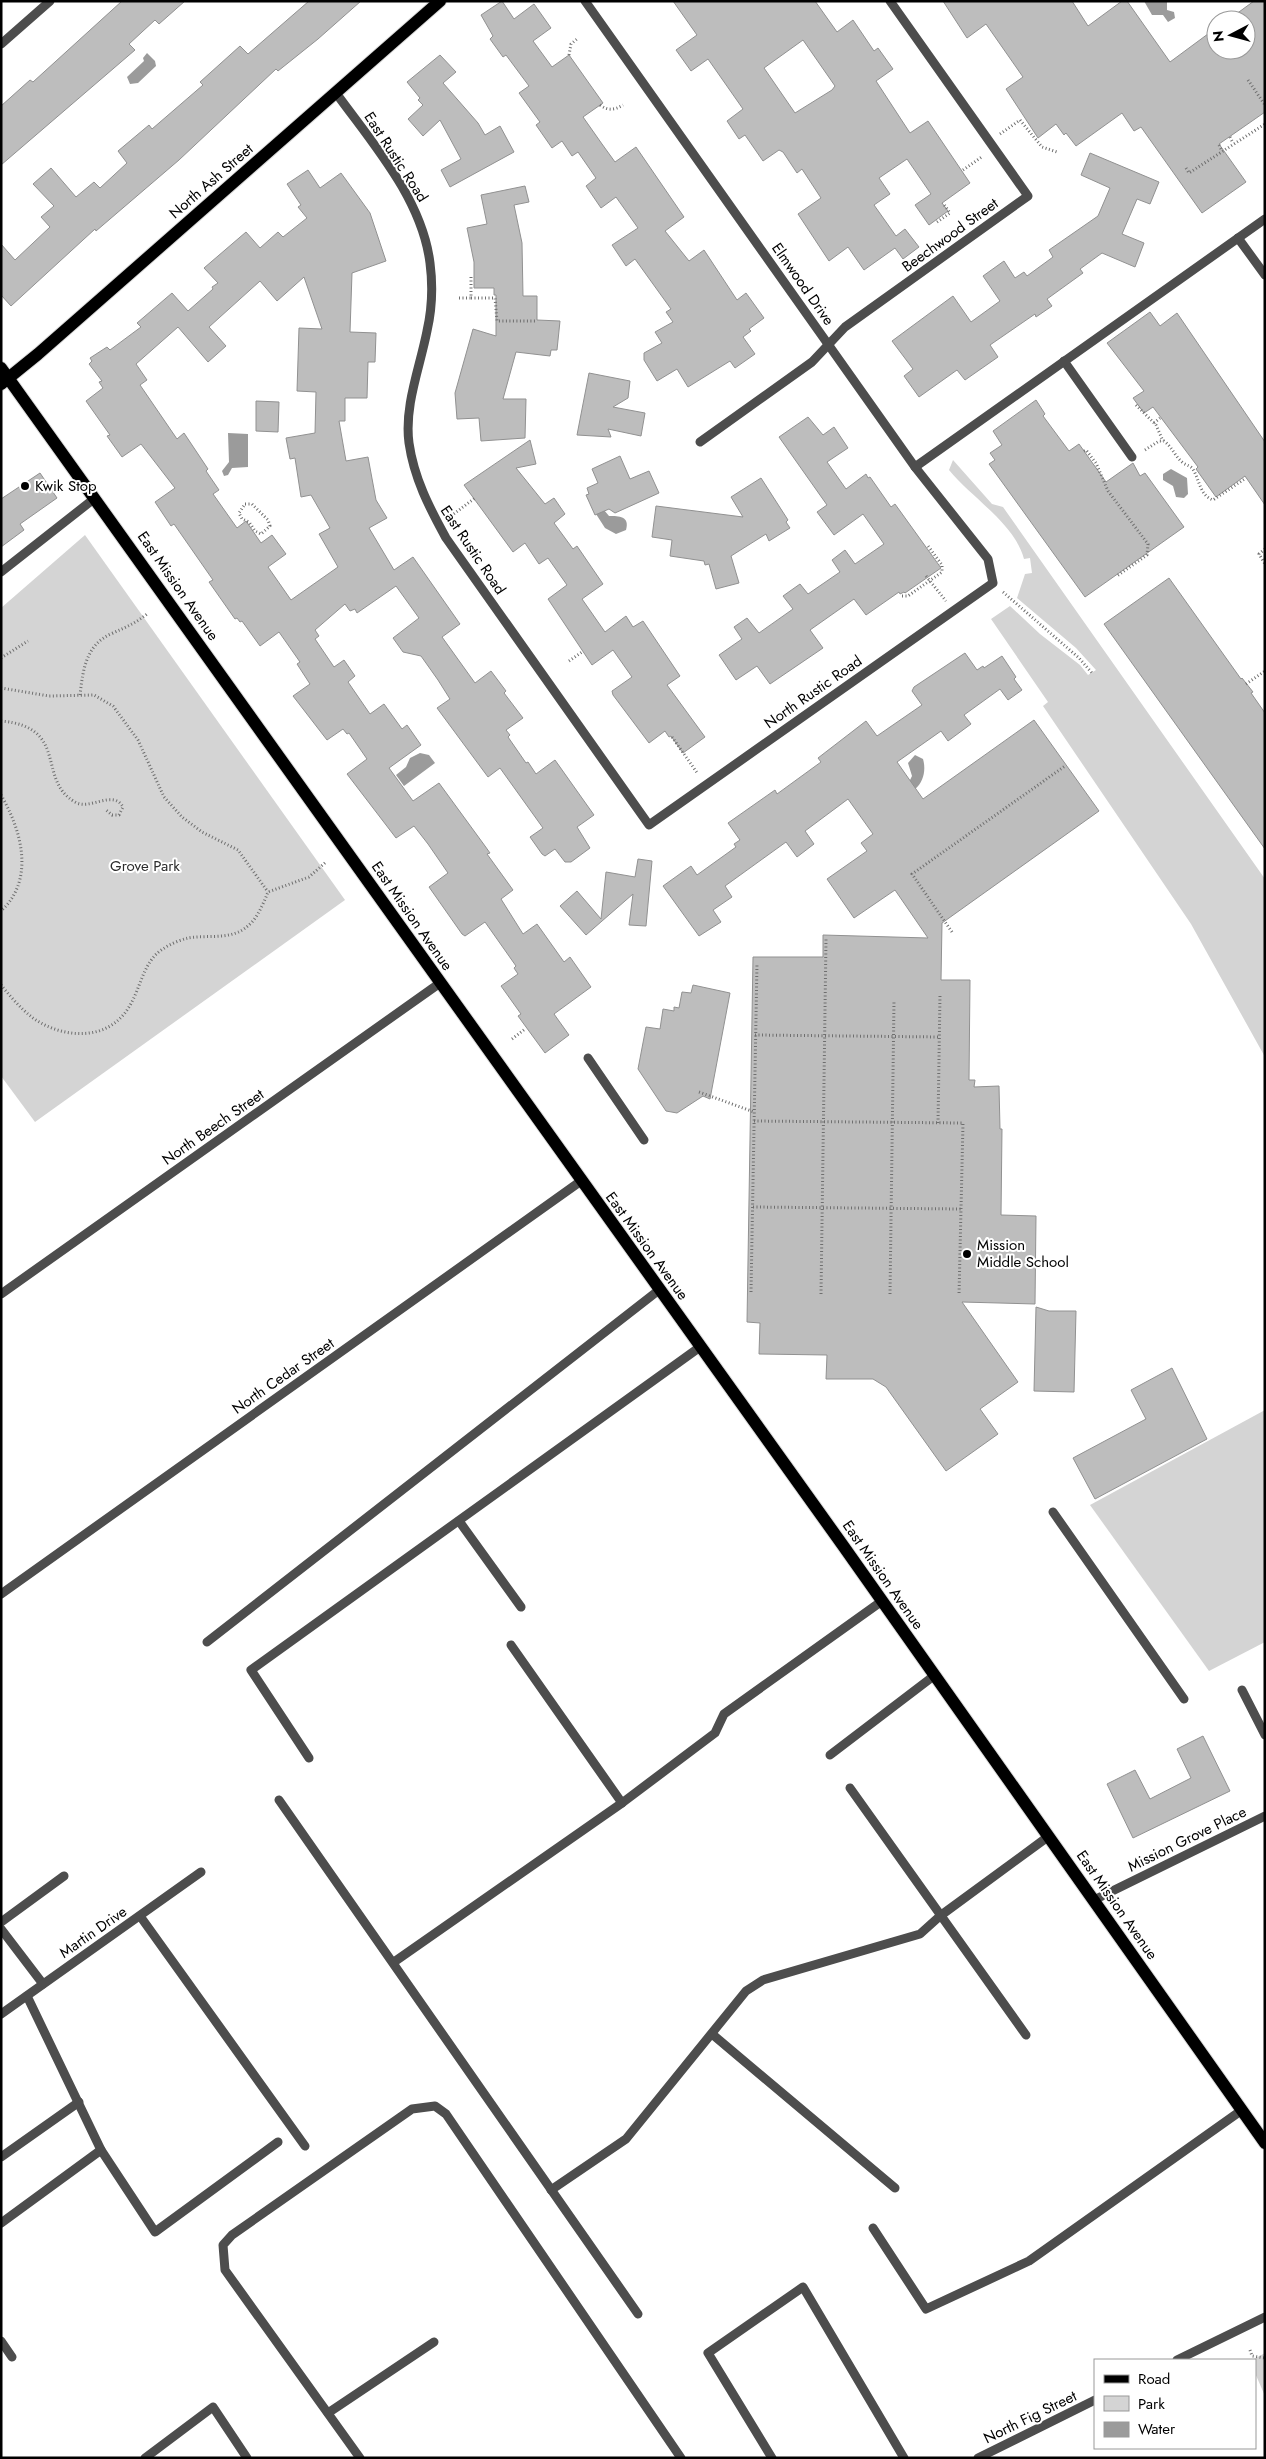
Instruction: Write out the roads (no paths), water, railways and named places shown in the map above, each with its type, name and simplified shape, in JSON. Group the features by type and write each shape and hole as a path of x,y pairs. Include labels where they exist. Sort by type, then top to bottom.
{"main road":[{"name":"North Ash Street","path":"4,376 336,93 440,1"},
{"name":"East Mission Avenue","path":"4,376 95,498 882,1601 1265,2143"}],"street":[{"path":"1,44 50,1"},
{"name":"Elmwood Drive","path":"585,1 915,467 988,559 993,583"},
{"name":"Beechwood Street","path":"700,442 812,362 846,327 1028,196 890,1"},
{"name":"East Rustic Road","path":"336,93 409,198 423,230 430,262 432,296 428,330 410,409 409,441 417,480 429,510 446,538 649,825"},
{"path":"915,467 1265,219"},
{"path":"1238,238 1265,275"},
{"path":"1064,361 1137,456"},
{"path":"1,572 95,498"},
{"name":"North Rustic Road","path":"649,825 993,583"},
{"name":"North Beech Street","path":"1,1294 440,983"},
{"path":"588,1058 644,1140"},
{"name":"North Cedar Street","path":"1,1594 581,1181"},
{"path":"207,1642 659,1290"},
{"path":"309,1758 251,1670 700,1347"},
{"path":"1053,1512 1184,1700"},
{"path":"459,1520 521,1607"},
{"path":"394,1962 622,1803 715,1733 724,1714 882,1601"},
{"path":"511,1645 622,1803"},
{"path":"830,1755 935,1676"},
{"path":"1242,1690 1265,1735"},
{"path":"850,1788 1026,2035"},
{"path":"279,1800 394,1962 638,2314"},
{"name":"Mission Grove Place","path":"1094,1900 1265,1816"},
{"path":"551,2190 626,2139 746,1991 763,1980 920,1934 940,1916 1049,1836"},
{"name":"Martin Drive","path":"1,2014 201,1872"},
{"path":"1,1922 64,1876"},
{"path":"140,1916 305,2146"},
{"path":"1,1930 43,1984"},
{"path":"27,1996 101,2150 154,2232 278,2142"},
{"path":"712,2034 895,2188"},
{"path":"1,2158 78,2102"},
{"path":"360,2458 225,2270 223,2245 232,2235 412,2109 435,2106 446,2114 681,2458"},
{"path":"873,2228 926,2309 1029,2261 1242,2110"},
{"path":"1,2223 101,2150"},
{"path":"772,2458 708,2353 803,2287 904,2458"},
{"path":"1179,2359 1265,2317"},
{"path":"1,2341 12,2356"},
{"path":"328,2413 434,2342"},
{"name":"North Fig Street","path":"978,2458 1094,2400"},
{"path":"145,2458 213,2407 247,2458"}],"water":[{"path":"1144,1 1167,1 1167,10 1174,12 1175,18 1168,22 1163,15 1152,15"},
{"path":"147,53 155,61 156,66 138,83 130,84 127,77 144,61 143,58"},
{"path":"228,433 248,434 248,467 232,468 228,475 224,476 222,471 229,462"},
{"path":"1171,469 1187,478 1188,494 1184,498 1176,497 1173,486 1163,480 1163,474"},
{"path":"604,510 609,516 625,519 626,530 616,534 605,528 596,514"},
{"path":"420,753 429,755 435,763 404,786 396,775 406,767 410,758"},
{"path":"915,755 923,759 924,775 915,789 909,782 912,776 908,763"}],"place":[{"name":"Kwik Stop","path":"25,486"},
{"name":"Mission Middle School","path":"967,1254"}],"park label":[{"name":"Grove Park","path":"145,866"}]}
